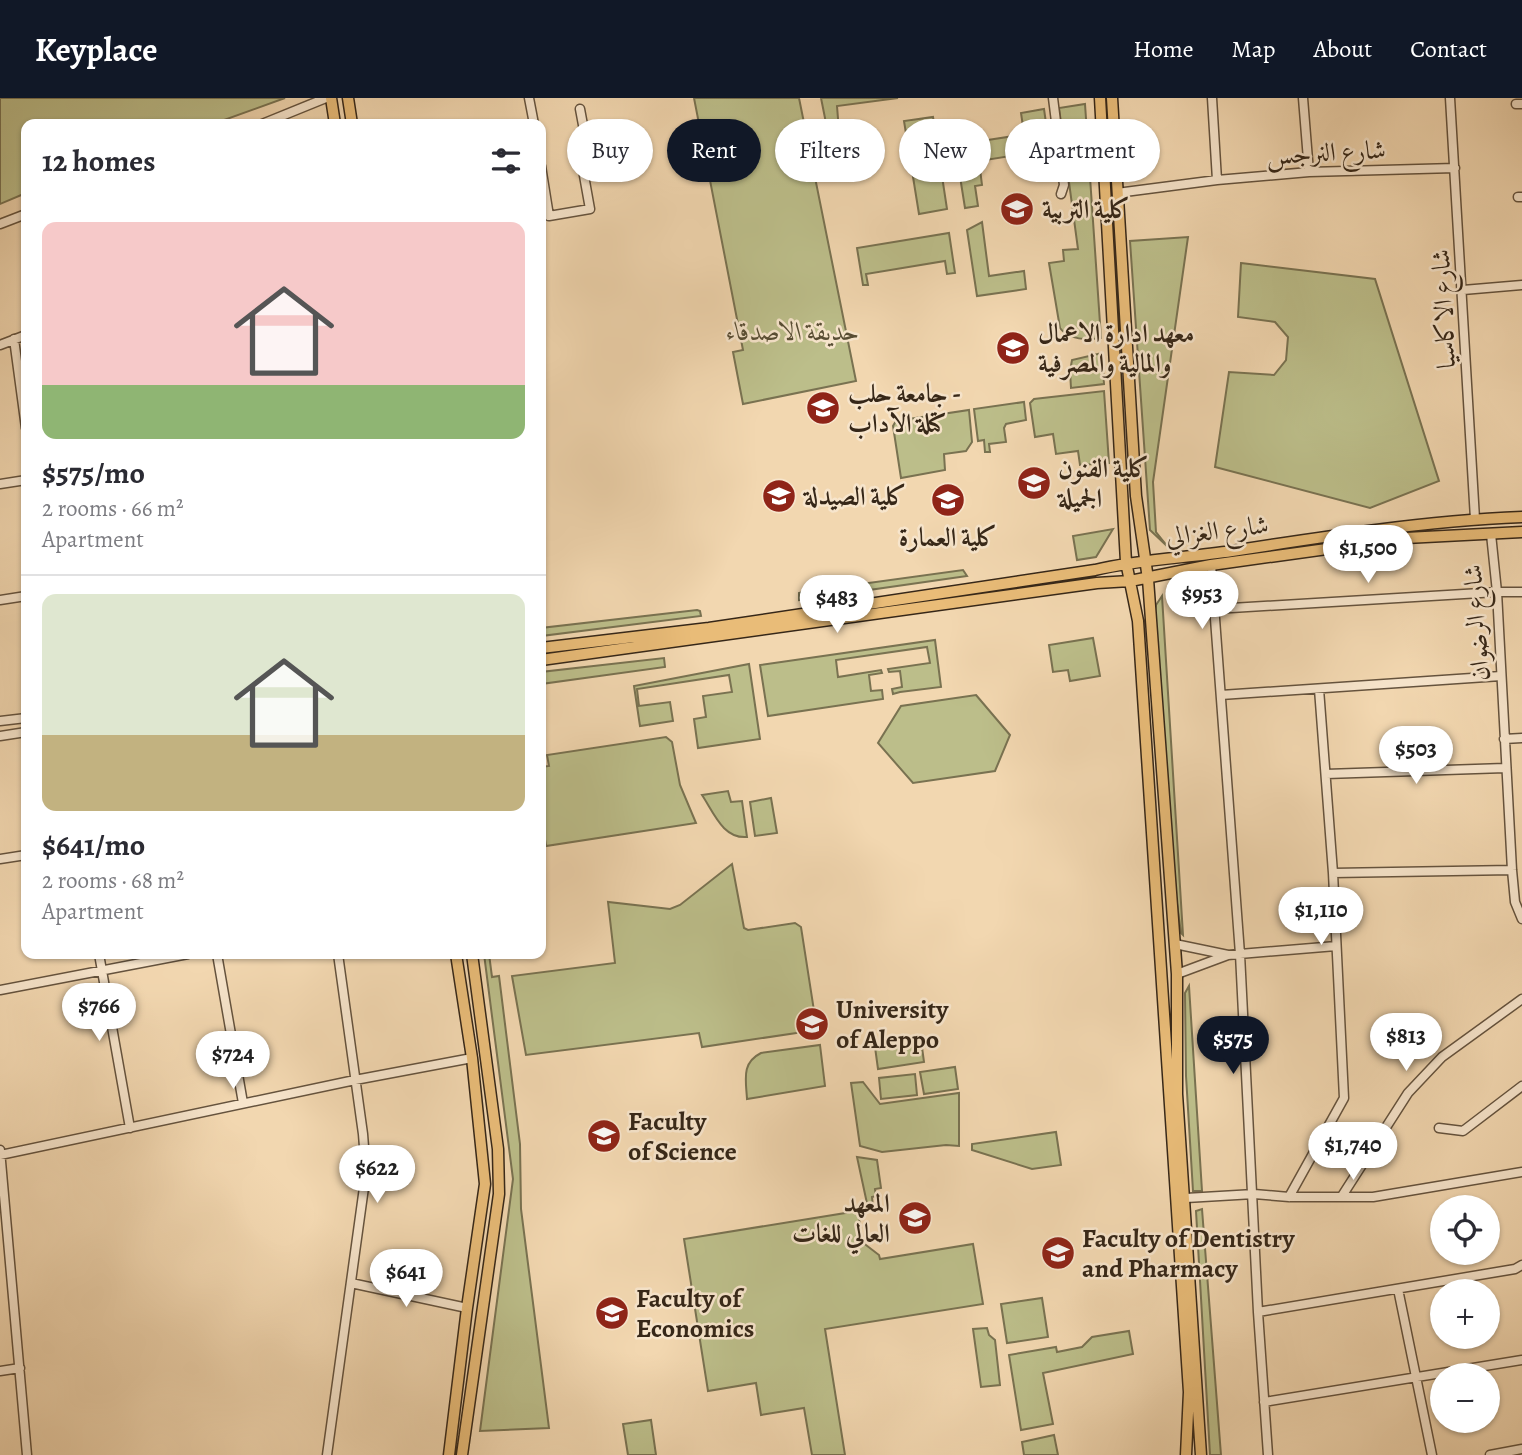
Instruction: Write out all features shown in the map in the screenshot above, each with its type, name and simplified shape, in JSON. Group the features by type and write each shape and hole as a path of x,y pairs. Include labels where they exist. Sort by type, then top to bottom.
{"main road":[{"path":"331,98 334,119"},
{"path":"348,98 351,119"},
{"path":"1100,98 1126,562 1138,621 1189,1378 1186,1455"},
{"path":"1112,98 1136,496 1147,579 1177,974 1177,1094 1201,1455"},
{"name":"شارع الغزالي","path":"546,647 709,628 1095,570 1145,559 1198,556 1414,524 1522,517"},
{"name":"شارع الغزالي","path":"546,659 1097,583 1147,579 1211,565 1406,538 1522,532"},
{"path":"449,1455 485,1184 472,1058 456,959"},
{"path":"463,1455 499,1194 498,1149 473,959"},
{"path":"458,974 474,971"}],"street":[{"path":"274,119 326,98"},
{"path":"529,98 533,119"},
{"path":"1053,98 1064,185 1061,194"},
{"path":"1212,98 1217,180"},
{"path":"1303,98 1309,172"},
{"name":"شارع الاكاسيا","path":"1450,98 1475,519"},
{"path":"546,197 549,216 590,209 583,170 589,157 580,109"},
{"name":"شارع النرجس","path":"1117,194 1217,180 1309,172 1455,168"},
{"path":"0,224 21,216"},
{"path":"1463,290 1522,285"},
{"path":"0,345 21,337"},
{"path":"14,339 21,391"},
{"path":"0,484 21,481"},
{"name":"شارع الرضوان","path":"1491,534 1497,592 1512,870 1521,915"},
{"path":"1211,565 1240,954 1268,1455"},
{"path":"1215,609 1522,592"},
{"path":"0,600 21,597"},
{"path":"1221,695 1502,676"},
{"path":"1289,1197 1343,1098 1333,873 1319,689"},
{"path":"0,721 21,719"},
{"path":"0,736 21,733"},
{"path":"1504,739 1522,737"},
{"path":"1326,775 1505,768"},
{"path":"0,859 21,856"},
{"path":"1333,873 1512,870"},
{"path":"1175,944 1228,955"},
{"path":"1177,974 1228,955 1336,946"},
{"path":"100,959 130,1128"},
{"path":"0,990 162,959"},
{"path":"218,959 243,1103"},
{"path":"327,1455 366,1173 339,959"},
{"path":"1342,1196 1408,1093 1442,1057 1522,999"},
{"path":"27,1455 0,1153 472,1058"},
{"path":"1438,1128 1463,1132 1522,1086"},
{"path":"1186,1198 1254,1194 1289,1197 1373,1197 1522,1172"},
{"path":"1258,1312 1518,1267 1522,1279"},
{"path":"351,1283 467,1308"},
{"path":"1398,1289 1432,1455"},
{"path":"1264,1402 1522,1360"},
{"path":"0,1371 20,1368"},
{"path":"1490,1455 1522,1449"}],"green space":[{"path":"0,98 285,98 227,119 21,119 21,195 0,204"},
{"name":"حديقة الاصدقاء","path":"694,98 799,98 803,119 775,119 775,182 816,182 856,381 743,404 733,352 743,350 710,182 761,182 761,119 698,119"},
{"path":"821,98 898,98 837,106 838,119 825,119"},
{"path":"1085,104 1086,119 1060,119 1059,108"},
{"path":"1044,109 1045,119 1022,119 1021,113"},
{"path":"1005,137 1005,157 991,159 991,140"},
{"path":"914,182 943,182 947,209 919,214"},
{"path":"961,182 982,182 982,185 975,186 978,206 965,208"},
{"path":"1069,182 1090,182 1101,338 1073,337 1060,328 1049,263 1064,261 1063,250 1078,249"},
{"path":"982,222 989,276 1024,271 1026,289 977,296 967,230"},
{"path":"949,233 955,273 947,274 945,261 866,274 868,285 863,285 857,248"},
{"path":"1188,237 1153,482 1156,532 1168,547 1150,530 1130,241"},
{"path":"1241,263 1375,279 1439,481 1370,508 1215,467 1229,372 1274,375 1286,360 1288,337 1275,322 1238,317"},
{"path":"1102,353 1104,384 1071,388 1072,360"},
{"path":"1104,391 1109,463 1080,465 1078,451 1056,454 1053,434 1035,437 1030,403 1034,399"},
{"path":"1024,402 1026,420 1006,424 1006,442 989,444 990,452 985,452 984,440 978,441 974,409"},
{"path":"969,410 972,442 966,451 944,454 945,470 901,478 893,426 896,421"},
{"path":"1113,529 1096,557 1077,560 1073,536"},
{"path":"963,570 967,576 799,600 799,593 803,592"},
{"path":"1162,596 1183,935 1169,845 1154,618 1156,605"},
{"path":"697,610 701,616 546,635 546,627"},
{"path":"1093,638 1100,676 1070,681 1068,670 1053,672 1049,645"},
{"path":"935,640 941,687 893,694 892,689 902,687 900,671 889,672 888,669 930,663 927,647 836,660 838,677 881,670 882,673 869,675 871,691 882,690 883,699 768,716 760,665"},
{"path":"664,658 665,667 546,683 546,671"},
{"path":"749,664 760,739 698,748 694,719 706,717 703,696 732,692 729,675 637,689 639,706 670,702 673,721 640,726 634,686"},
{"path":"976,695 1010,735 995,771 913,783 878,743 901,706"},
{"path":"666,737 672,742 680,785 696,823 546,846 546,766 549,766 547,755"},
{"path":"728,791 731,802 742,801 747,837 739,837 725,829 702,795"},
{"path":"771,798 777,833 755,836 750,802"},
{"path":"732,864 744,928 748,930 795,923 801,927 817,1030 702,1047 699,1033 526,1055 512,976 615,963 608,902 670,909 680,905"},
{"path":"485,959 490,959 492,977 499,976 520,1144 521,1209 549,1428 480,1431 513,1179"},
{"path":"1189,986 1202,1191 1193,1191 1186,1076 1185,993"},
{"path":"921,1040 924,1062 878,1069 875,1047"},
{"path":"820,1045 825,1086 747,1099 746,1073 755,1057 761,1053"},
{"path":"955,1067 958,1089 924,1094 920,1072"},
{"path":"915,1074 917,1095 881,1099 879,1078"},
{"path":"863,1082 880,1104 959,1093 959,1146 882,1152 860,1146 851,1083"},
{"path":"1056,1132 1061,1165 1032,1169 972,1150 972,1144"},
{"path":"857,1157 877,1160 881,1188 875,1189 873,1207 868,1208"},
{"path":"1202,1209 1221,1455 1210,1455 1196,1211"},
{"path":"858,1211 862,1242 879,1255 880,1259 973,1244 983,1304 825,1329 845,1455 812,1455 804,1408 761,1415 756,1383 708,1391 684,1239"},
{"path":"1042,1298 1048,1337 1007,1343 1001,1304"},
{"path":"987,1328 989,1335 995,1340 1000,1385 981,1387 973,1329"},
{"path":"1129,1331 1133,1354 1043,1373 1053,1424 1021,1430 1009,1355 1056,1347 1057,1352 1082,1347 1092,1337"},
{"path":"651,1420 656,1455 628,1455 623,1424"},
{"path":"1054,1435 1058,1455 1024,1455 1022,1442"}],"place":[{"name":"كلية التربية","path":"1017,209"},
{"name":"معهد ادارة الاعمال والمالية والمصرفية","path":"1013,348"},
{"name":"جامعة حلب - كتلة الآداب","path":"823,408"},
{"name":"كلية الفنون الجميلة","path":"1034,483"},
{"name":"كلية الصيدلة","path":"779,496"},
{"name":"كلية العمارة","path":"948,500"},
{"name":"University of Aleppo","path":"812,1024"},
{"name":"Faculty of Science","path":"604,1136"},
{"name":"المعهد العالي للغات","path":"915,1218"},
{"name":"Faculty of Dentistry and Pharmacy","path":"1058,1253"},
{"name":"Faculty of Economics","path":"612,1313"}]}
